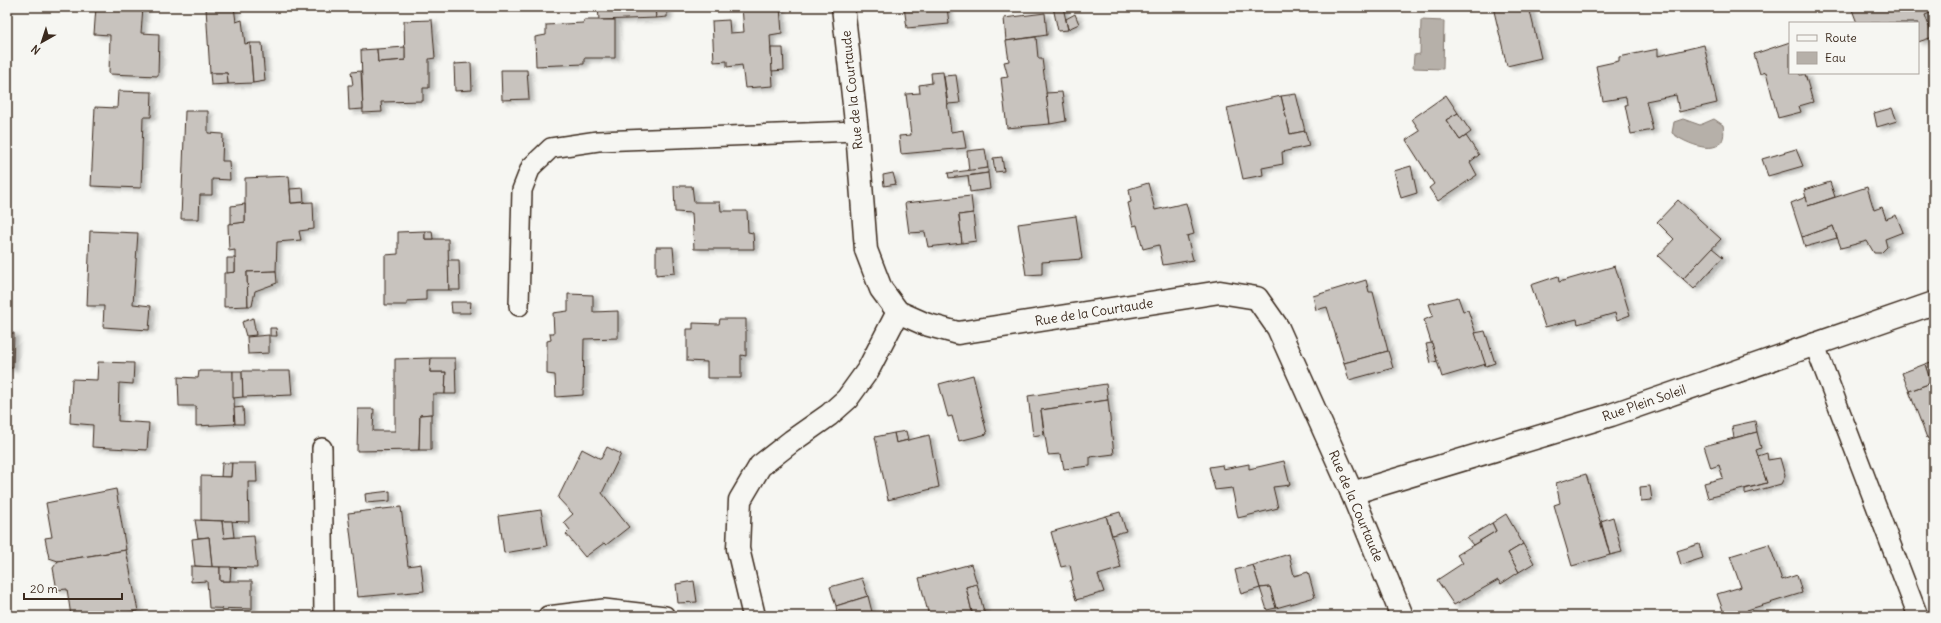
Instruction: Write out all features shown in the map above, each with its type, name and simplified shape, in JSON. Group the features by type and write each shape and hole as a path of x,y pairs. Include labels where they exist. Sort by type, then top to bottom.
{"street":[{"name":"Rue de la Courtaude","path":"843,7 857,131 866,250 881,289 898,312 925,324 958,332 1220,292 1257,298 1278,328 1352,493 1402,616"},
{"name":"Rue Plein Soleil","path":"1352,493 1611,415 1814,343 1934,303"},
{"path":"754,616 738,549 740,500 760,466 792,440 829,415 847,399 868,370 898,312"}],"lane":[{"path":"519,306 522,190 531,167 551,148 598,141 857,131"},
{"path":"1814,343 1918,616"},
{"path":"322,448 324,616"},
{"path":"548,616 604,609 665,616"}],"water":[{"path":"1421,20 1444,21 1443,69 1413,68 1414,55 1420,54"},
{"path":"1683,119 1700,125 1714,119 1723,125 1723,136 1720,143 1714,147 1697,146 1679,138 1672,133 1674,122"}],"building":[{"path":"96,7 143,7 141,33 159,34 158,76 109,74 110,35 94,34"},
{"path":"234,7 236,22 242,20 245,44 250,43 253,83 228,84 227,73 210,73 206,8"},
{"path":"598,7 655,7 656,18 599,20"},
{"path":"655,7 667,7 667,17 656,18"},
{"path":"742,7 780,7 782,33 770,35 773,86 745,88 742,65 727,67 727,61 714,62 712,21 729,20 730,33 744,32"},
{"path":"904,7 947,7 949,24 907,28"},
{"path":"1053,7 1063,7 1068,30 1058,31"},
{"path":"1493,7 1529,7 1541,58 1507,66"},
{"path":"1851,7 1928,7 1930,13 1925,15 1933,37 1919,42 1919,22 1857,22"},
{"path":"1045,13 1047,35 1006,41 1004,18"},
{"path":"1075,14 1079,24 1068,29 1066,19"},
{"path":"432,20 435,58 429,59 429,88 423,88 423,101 381,102 382,112 363,113 361,50 377,49 378,62 405,60 404,21"},
{"path":"584,20 615,20 615,58 584,58 584,64 536,66 535,37 546,35 546,25 583,23"},
{"path":"1036,37 1038,58 1042,58 1050,124 1007,128 1001,78 1008,77 1004,62 1009,61 1006,41"},
{"path":"1789,42 1789,74 1805,74 1813,102 1799,106 1801,112 1778,118 1766,72 1760,74 1754,54"},
{"path":"250,43 262,43 265,81 253,83"},
{"path":"1704,45 1717,103 1679,112 1676,95 1646,101 1653,130 1631,134 1625,105 1627,105 1626,97 1603,101 1596,66 1619,61 1619,57 1658,49 1658,56"},
{"path":"405,47 405,60 378,62 377,49"},
{"path":"771,48 783,48 784,70 772,71"},
{"path":"471,63 472,90 455,91 454,64"},
{"path":"501,70 527,70 529,99 502,100"},
{"path":"361,71 363,109 349,110 348,85 353,85 351,72"},
{"path":"943,72 951,132 963,130 966,148 901,154 899,136 911,135 906,94 920,93 919,85 932,83 931,73"},
{"path":"210,73 227,73 228,84 211,85"},
{"path":"956,75 960,103 948,104 944,76"},
{"path":"118,91 152,92 151,117 143,117 141,188 91,186 95,107 117,108"},
{"path":"1062,92 1066,121 1050,124 1046,93"},
{"path":"1296,94 1305,131 1290,134 1281,96"},
{"path":"1446,95 1458,113 1446,120 1460,140 1466,136 1479,155 1470,162 1477,175 1438,201 1429,188 1434,184 1406,140 1420,131 1412,119"},
{"path":"1281,96 1290,134 1305,131 1309,146 1282,152 1283,164 1262,168 1263,175 1243,179 1227,108"},
{"path":"1892,108 1897,121 1877,127 1874,113"},
{"path":"185,111 208,111 208,133 223,134 222,161 229,161 230,180 212,179 212,195 200,195 199,219 181,219"},
{"path":"1458,113 1471,132 1460,140 1446,120"},
{"path":"985,149 988,168 969,171 967,151"},
{"path":"1796,149 1803,166 1768,176 1762,159"},
{"path":"1002,157 1004,171 995,172 993,158"},
{"path":"1411,166 1417,193 1401,198 1394,171"},
{"path":"988,168 988,173 949,178 948,173"},
{"path":"893,173 896,184 884,186 883,175"},
{"path":"988,173 990,189 970,192 968,176"},
{"path":"289,176 291,203 313,202 314,229 299,231 301,240 277,242 276,271 247,272 248,306 224,307 224,273 235,272 235,250 229,251 228,224 245,222 245,178"},
{"path":"1830,182 1835,197 1808,206 1804,190"},
{"path":"1148,183 1155,210 1186,203 1194,234 1187,236 1193,260 1163,265 1159,245 1143,249 1137,225 1133,226 1128,203 1131,202 1129,189"},
{"path":"674,186 692,186 694,202 720,202 721,211 747,211 748,232 753,233 754,249 694,249 692,213 675,212"},
{"path":"1867,187 1874,210 1882,207 1886,219 1896,215 1903,232 1885,239 1887,247 1881,253 1874,253 1867,241 1841,248 1833,226 1802,237 1791,203 1806,197 1808,206"},
{"path":"303,188 304,202 291,203 290,189"},
{"path":"971,196 973,213 959,215 962,243 928,247 925,232 909,233 905,203"},
{"path":"1678,200 1721,239 1683,279 1658,256 1674,239 1657,222"},
{"path":"245,204 245,222 231,224 231,206"},
{"path":"973,213 976,241 962,243 959,215"},
{"path":"1076,216 1082,259 1042,262 1042,274 1026,275 1018,224"},
{"path":"1833,226 1837,238 1805,247 1802,237"},
{"path":"90,231 138,233 133,304 151,306 149,330 103,327 104,306 87,306"},
{"path":"425,231 425,239 448,239 449,290 426,290 426,300 407,301 407,305 385,305 385,255 398,254 398,232"},
{"path":"425,231 432,231 433,239 425,239"},
{"path":"656,247 673,247 675,273 656,275"},
{"path":"1712,248 1723,257 1694,289 1683,279"},
{"path":"227,258 235,258 235,272 227,273"},
{"path":"448,260 459,260 460,290 449,290"},
{"path":"1615,266 1630,315 1617,320 1615,313 1578,324 1577,319 1545,327 1531,285 1558,276 1559,282"},
{"path":"276,271 277,283 255,291 252,306 248,306 247,272"},
{"path":"1366,280 1369,292 1373,292 1388,351 1344,363 1327,307 1316,310 1313,296"},
{"path":"568,294 593,295 593,312 618,311 618,338 584,339 583,395 556,397 555,375 547,374 547,341 551,340 550,333 554,333 553,313 568,311"},
{"path":"1458,297 1463,311 1468,310 1486,364 1442,377 1424,320 1433,316 1429,304"},
{"path":"451,302 471,302 470,313 452,313"},
{"path":"253,318 256,335 246,336 242,322"},
{"path":"720,319 746,319 746,356 741,355 741,378 707,378 707,362 687,361 687,329 693,329 693,323 719,324"},
{"path":"270,328 276,328 277,336 270,336"},
{"path":"1485,331 1495,363 1486,366 1475,333"},
{"path":"7,333 14,333 13,368 7,368"},
{"path":"269,335 269,353 248,354 247,337"},
{"path":"1432,343 1437,361 1431,363 1426,344"},
{"path":"1388,351 1393,368 1349,380 1344,363"},
{"path":"431,358 430,372 446,372 445,394 433,394 433,414 420,415 419,450 357,451 358,409 374,409 373,431 395,431 395,359"},
{"path":"431,358 455,358 456,394 445,394 446,372 430,372"},
{"path":"1934,361 1934,435 1927,438 1909,391 1931,383 1925,364"},
{"path":"98,362 134,363 133,384 119,383 118,421 149,423 147,450 92,447 93,425 70,423 72,379 97,380"},
{"path":"1925,364 1931,383 1909,391 1902,373"},
{"path":"199,371 233,371 235,424 196,426 196,406 179,406 178,377 198,378"},
{"path":"233,371 242,371 243,397 233,398"},
{"path":"242,371 290,371 292,395 243,397"},
{"path":"973,375 987,434 959,441 952,416 948,417 939,384"},
{"path":"1106,384 1108,400 1041,410 1044,434 1033,436 1028,396"},
{"path":"1108,400 1114,454 1090,457 1090,466 1064,469 1061,454 1048,455 1041,410"},
{"path":"243,407 244,424 235,424 234,408"},
{"path":"431,414 431,450 419,450 420,415"},
{"path":"1755,421 1757,432 1734,438 1732,426"},
{"path":"906,431 908,440 896,443 894,433"},
{"path":"1757,432 1761,448 1756,450 1767,483 1708,498 1704,483 1723,478 1719,465 1711,468 1704,446"},
{"path":"894,433 896,443 929,435 939,487 888,500 875,437"},
{"path":"607,447 621,454 602,493 629,527 606,545 604,543 585,557 566,534 570,530 564,522 573,514 558,498 582,449 601,459"},
{"path":"1767,453 1768,460 1780,458 1785,476 1781,484 1745,494 1745,489 1767,483 1758,456"},
{"path":"1284,461 1290,485 1273,487 1278,508 1238,518 1232,488 1215,490 1209,467 1222,465 1223,469 1249,464 1249,469"},
{"path":"222,463 232,463 231,477 221,477"},
{"path":"232,463 256,463 257,482 248,482 249,522 201,520 201,476 231,477"},
{"path":"1586,474 1610,555 1572,566 1554,505 1560,503 1556,483"},
{"path":"1650,486 1652,500 1641,501 1640,487"},
{"path":"116,489 126,550 58,561 49,558 45,538 52,537 46,503"},
{"path":"390,491 390,501 366,503 365,494"},
{"path":"401,507 408,566 421,564 424,591 358,597 348,513"},
{"path":"541,510 547,546 504,553 499,516"},
{"path":"1120,512 1126,531 1112,535 1106,516"},
{"path":"1506,514 1523,544 1508,553 1519,572 1501,584 1498,580 1454,605 1437,580 1463,563 1457,555 1496,531 1492,523"},
{"path":"1106,516 1121,568 1098,575 1104,592 1076,600 1070,581 1073,580 1070,565 1061,567 1051,532"},
{"path":"1613,517 1622,552 1610,555 1601,521"},
{"path":"195,520 222,521 224,538 254,536 257,568 212,567 209,537 198,538"},
{"path":"222,521 232,521 234,537 224,538"},
{"path":"1492,523 1496,531 1473,545 1467,538"},
{"path":"209,537 212,567 195,566 192,539"},
{"path":"1523,544 1534,563 1519,572 1508,553"},
{"path":"1699,544 1703,558 1681,565 1677,551"},
{"path":"1769,544 1782,580 1797,575 1802,593 1747,610 1747,616 1725,616 1717,594 1741,587 1730,556"},
{"path":"126,550 138,611 101,616 71,616 67,589 57,590 53,568 58,561"},
{"path":"1289,554 1294,576 1308,572 1315,597 1276,608 1270,587 1260,588 1253,565"},
{"path":"971,564 977,584 966,587 973,616 929,616 919,578"},
{"path":"1253,565 1260,588 1241,594 1235,570"},
{"path":"191,566 220,567 220,581 252,581 252,609 209,608 207,581 191,582"},
{"path":"220,567 231,567 230,581 220,581"},
{"path":"862,578 868,596 836,606 830,587"},
{"path":"694,581 697,602 678,603 676,584"},
{"path":"977,584 985,616 973,616 966,587"},
{"path":"1270,587 1276,608 1267,610 1260,588"},
{"path":"868,596 873,616 826,616 837,612 836,606"}]}
